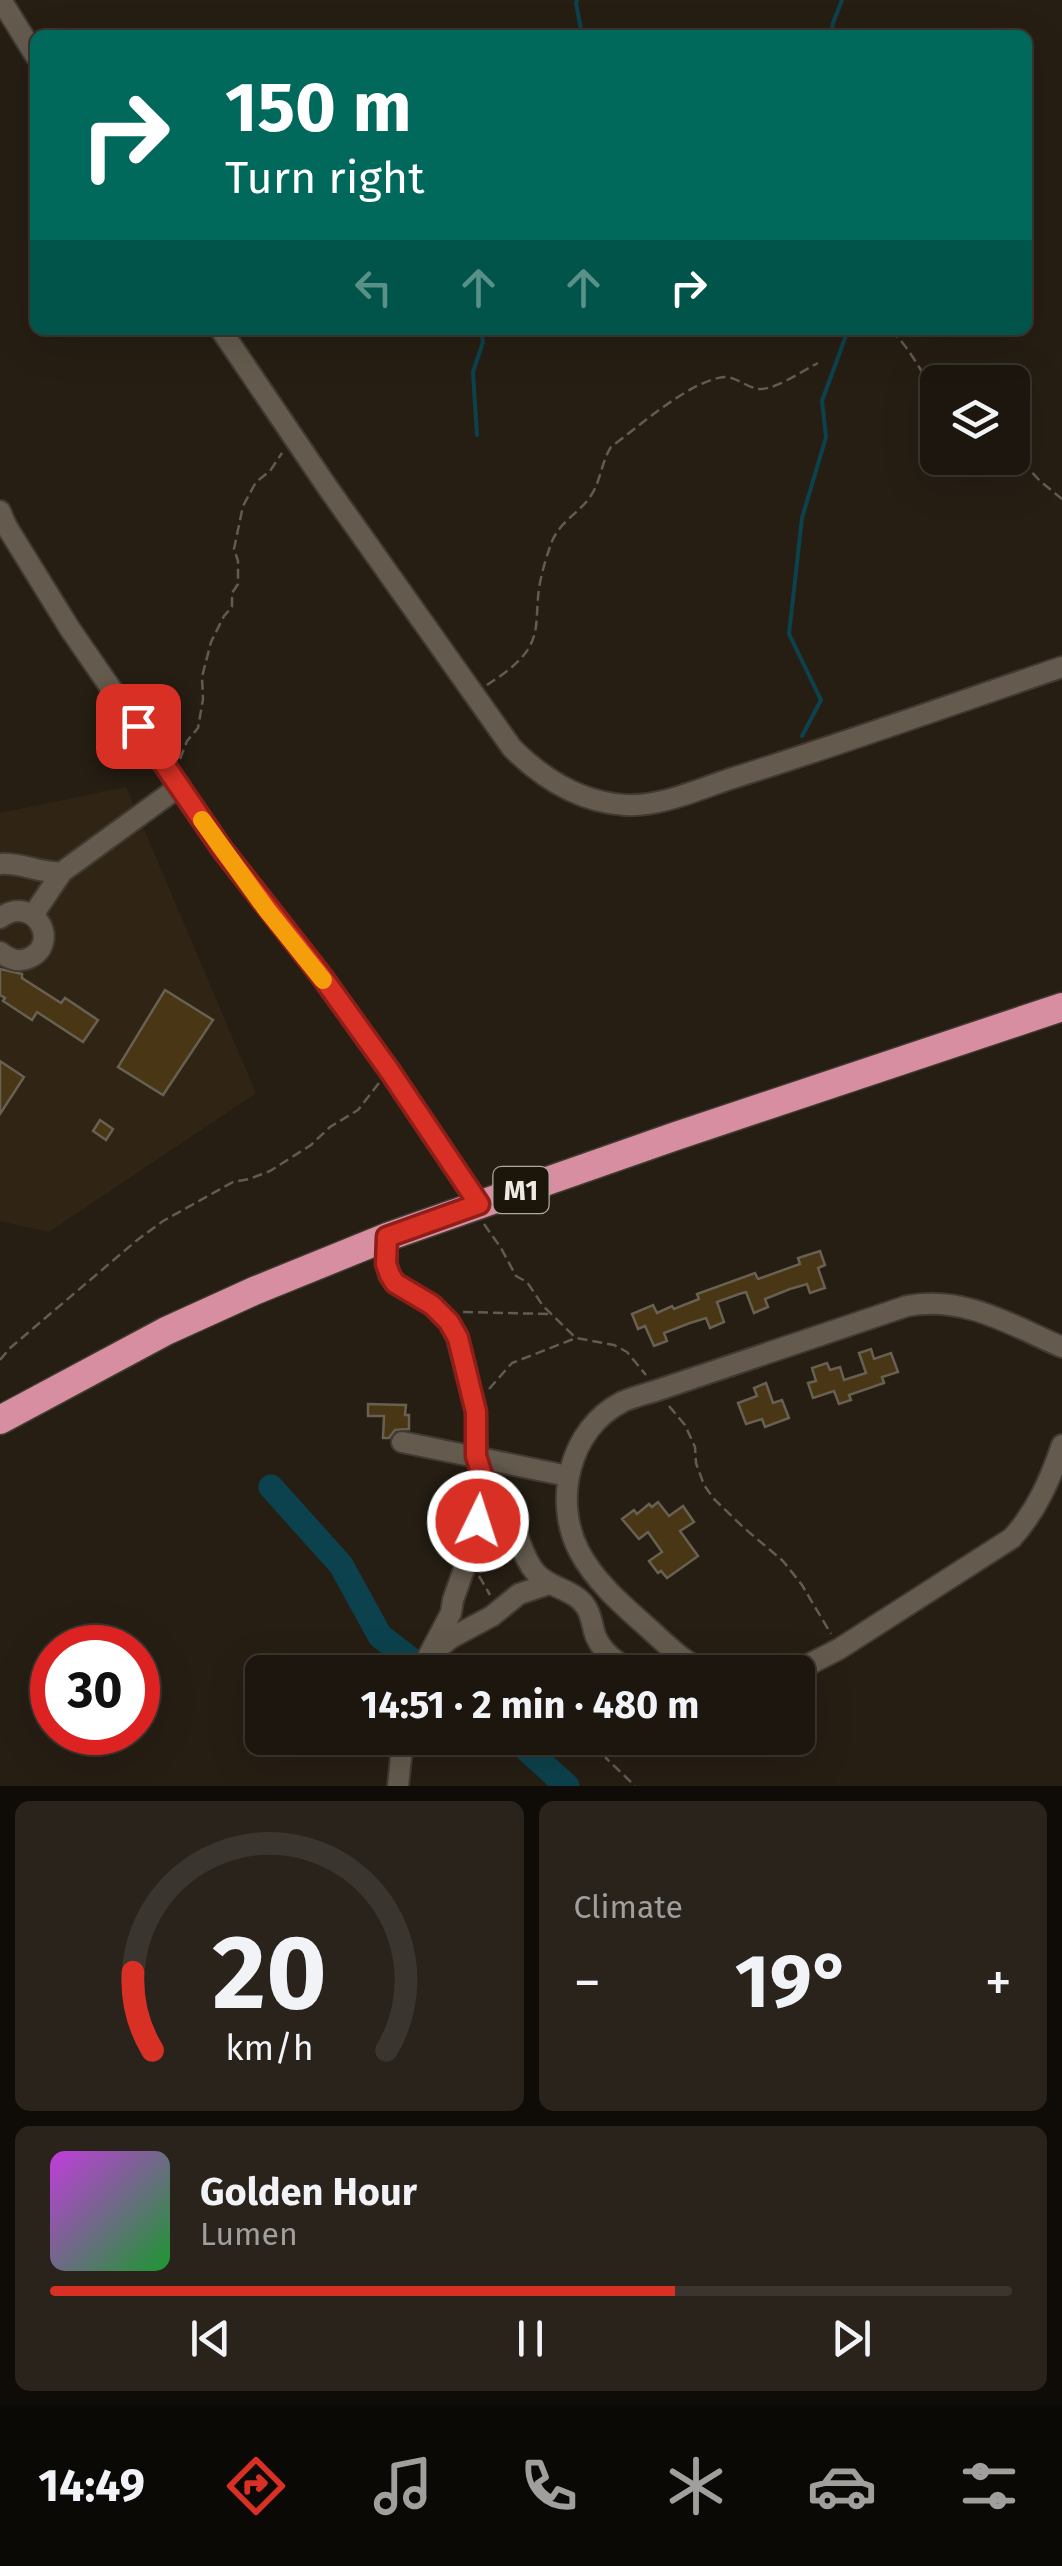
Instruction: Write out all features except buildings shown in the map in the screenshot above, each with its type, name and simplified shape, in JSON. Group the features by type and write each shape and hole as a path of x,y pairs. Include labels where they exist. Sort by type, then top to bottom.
{"highway":[{"name":"M1","path":"0,1420 166,1331 387,1237 1062,1007"}],"street":[{"path":"1,0 30,46"},
{"path":"225,335 512,748 545,778 586,798 630,805 652,803 1062,667"},
{"path":"0,510 70,629 233,864 389,1070 475,1206"},
{"path":"33,915 62,872 175,779"},
{"path":"0,864 62,872"},
{"path":"0,918 20,910 33,915 40,922 44,939 36,954 20,960 11,960 0,952"},
{"path":"387,1237 386,1264 395,1283 432,1305 458,1338 476,1412 476,1456 483,1478 514,1526 527,1561 537,1575 580,1600 587,1608 597,1638 610,1655"},
{"path":"678,1655 596,1577 579,1550 567,1518 568,1476 594,1424 622,1402 924,1303 969,1307 1062,1347"},
{"path":"402,1442 568,1476"},
{"path":"815,1661 1012,1538 1042,1496 1062,1446"},
{"path":"429,1655 451,1613 468,1560 482,1501 483,1478"},
{"path":"432,1655 518,1594 550,1584"},
{"path":"398,1786 401,1755"}],"path":[{"path":"896,335 920,371"},
{"path":"473,695 512,667 530,646 537,631 540,589 551,544 565,522 589,499 611,447 676,398 708,381 728,376 758,390 770,388 818,363"},
{"path":"175,779 187,741 198,728 204,699 205,658 232,607 232,593 238,584 234,548 244,506 256,482 270,472 294,434"},
{"path":"1030,470 1062,498"},
{"path":"0,1360 136,1241 215,1191 270,1170 311,1144 358,1110 389,1070"},
{"path":"475,1206 516,1276 527,1282 551,1314 576,1338"},
{"path":"463,1312 551,1314"},
{"path":"476,1412 485,1392 512,1362 576,1338 627,1352 685,1425 704,1484 714,1499 742,1528 784,1561 839,1649"},
{"path":"468,1560 488,1589 492,1616"},
{"path":"605,1755 635,1786"}],"shaded area":[{"path":"126,787 256,1093 49,1232 0,1221 0,813"}],"waterway":[{"path":"577,0 581,30"},
{"path":"832,30 842,0"},
{"path":"477,435 473,372 482,335"},
{"path":"802,736 821,700 789,634 802,518 826,437 822,401 846,335"},
{"path":"271,1487 341,1565 380,1636 405,1655"},
{"path":"533,1755 567,1786"}],"slow traffic":[{"path":"202,820 323,980"}],"route":[{"path":"138,726 222,849 389,1070 479,1204 387,1237 386,1264 395,1283 432,1305 458,1338 477,1420 476,1456 483,1478 478,1521"}]}
